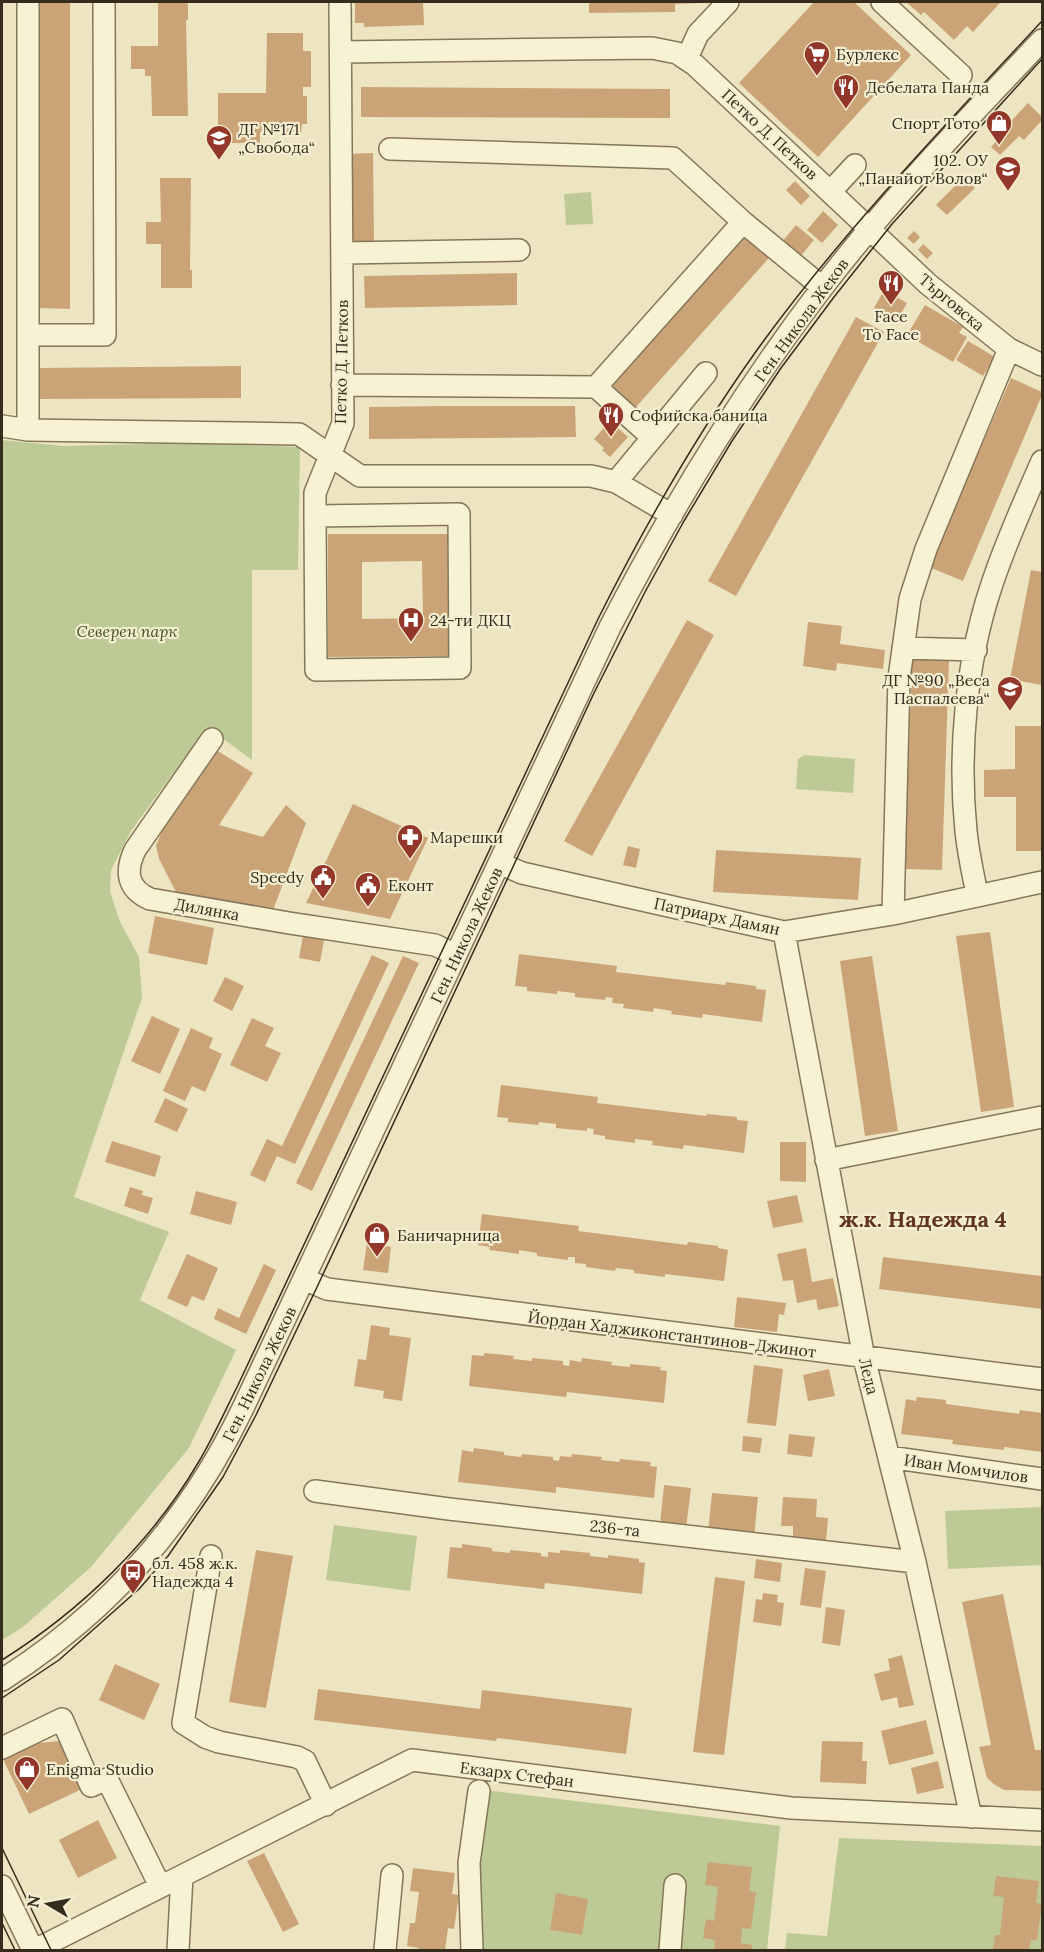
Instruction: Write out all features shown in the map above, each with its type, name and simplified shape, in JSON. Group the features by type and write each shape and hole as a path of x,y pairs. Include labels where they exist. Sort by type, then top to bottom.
{"street":[{"path":"28,2 28,430"},
{"path":"28,335 105,335 104,2"},
{"name":"Петко Д. Петков","path":"315,516 459,514 460,668 316,670 315,516 315,493 328,455 343,423 340,2"},
{"path":"687,58 698,34 728,2"},
{"path":"882,2 960,75"},
{"name":"Ген. Никола Жеков","path":"2,1680 48,1649 106,1599 156,1546 189,1504 228,1439 610,627 672,515 769,360 822,287 870,228 933,157 1042,40"},
{"name":"Петко Д. Петков","path":"340,52 664,49 687,58 870,228"},
{"path":"390,149 673,158 743,222 822,287"},
{"path":"831,191 855,165"},
{"path":"596,387 743,222"},
{"name":"Търговска","path":"870,228 928,284 1009,349 1042,365"},
{"path":"342,253 519,250"},
{"path":"893,914 899,678 910,599 926,549 1009,349"},
{"path":"616,482 706,373"},
{"path":"342,385 596,387 652,437"},
{"path":"2,426 28,430 299,434 360,476 591,476 616,482 672,515"},
{"path":"976,894 966,831 964,734 976,650 994,579 1010,534 1042,460"},
{"path":"903,648 976,650"},
{"name":"Дилянка","path":"212,739 135,849 129,862 129,873 139,894 150,899 266,919 435,945 456,955"},
{"name":"Патриарх Дамян","path":"499,862 522,873 784,932 893,914 976,894 1042,882"},
{"name":"Леда","path":"784,932 864,1358 915,1562 971,1817"},
{"path":"826,1160 1042,1117"},
{"name":"Йордан Хаджиконстантинов-Джинот","path":"304,1278 327,1289 1042,1379"},
{"name":"Иван Момчилов","path":"888,1457 1042,1479"},
{"name":"236-та","path":"315,1491 449,1509 915,1562"},
{"path":"211,1556 183,1723 205,1737 219,1742 297,1757 305,1761 326,1805"},
{"path":"2,1748 62,1719 91,1786 107,1779 160,1886"},
{"name":"Екзарх Стефан","path":"34,1950 412,1760 790,1808 1042,1820"},
{"path":"472,1950 469,1863 479,1791"},
{"path":"178,1950 182,1875"},
{"path":"386,1950 392,1875"},
{"path":"670,1950 675,1885"},
{"path":"2,1886 34,1950"}],"green space":[{"path":"591,192 593,224 566,225 564,194"},
{"name":"Северен парк","path":"2,440 64,446 187,443 300,447 298,570 252,570 252,760 207,727 131,831 111,870 110,891 120,922 139,957 142,998 74,1197 169,1232 140,1300 236,1350 189,1448 91,1567 23,1627 2,1640"},
{"path":"805,755 855,759 853,793 796,789 798,759"},
{"path":"1042,1507 1042,1565 948,1569 945,1511"},
{"path":"334,1525 417,1536 410,1591 326,1580"},
{"path":"485,1790 780,1826 767,1950 483,1950 477,1861"},
{"path":"839,1838 1042,1846 1042,1950 785,1950 787,1933 827,1936"}],"building":[{"path":"39,2 70,2 70,309 38,308"},
{"path":"158,2 187,2 188,5 188,20 186,20 188,116 152,116 151,76 145,76 145,69 131,69 131,46 158,46"},
{"path":"355,2 423,2 424,25 364,27 364,23 355,23"},
{"path":"589,2 701,3 675,4 675,12 589,13"},
{"name":"Бурлекс","path":"814,2 854,2 911,55 818,157 739,83"},
{"path":"906,2 1001,2 973,32 967,26 954,40 924,12 921,15"},
{"path":"267,33 303,33 303,51 311,51 311,87 303,87 303,96 307,96 307,124 302,124 301,132 260,132 260,143 218,143 218,93 266,93"},
{"path":"361,87 670,89 670,118 361,117"},
{"path":"1028,103 1042,117 1042,120 1024,140 1019,136 1000,155 991,147 998,139 996,137"},
{"path":"373,153 374,243 349,244 347,154"},
{"path":"964,177 975,188 947,215 936,205"},
{"path":"160,178 191,178 190,270 192,270 192,288 161,288 161,244 146,244 146,222 161,222"},
{"path":"795,181 810,196 801,205 786,190"},
{"path":"823,211 838,225 822,243 807,230"},
{"path":"796,225 814,240 799,258 781,243"},
{"path":"914,231 920,237 914,244 907,238"},
{"path":"744,235 769,258 636,407 611,385"},
{"path":"923,244 933,253 927,259 918,250"},
{"path":"517,273 517,305 365,308 364,276"},
{"name":"Face To Face","path":"884,290 907,303 897,321 874,308"},
{"path":"925,305 963,327 959,333 967,337 953,362 907,335"},
{"path":"856,317 884,332 736,596 708,581"},
{"path":"968,341 995,357 983,376 956,360"},
{"path":"241,366 241,398 39,399 38,368"},
{"path":"1011,378 1042,392 1042,395 963,581 929,567"},
{"path":"575,406 576,437 369,439 369,407"},
{"name":"Софийска баница","path":"610,421 628,437 610,457 594,439"},
{"path":"328,534 451,534 452,656 328,657","holes":["422,561 423,618 362,619 362,562"]},
{"path":"1031,570 1042,572 1042,685 1010,679"},
{"path":"687,620 714,635 592,856 564,841"},
{"path":"808,622 842,626 840,644 885,650 883,669 837,663 836,671 803,666"},
{"path":"912,659 949,660 942,870 905,869"},
{"path":"1015,726 1042,726 1042,851 1016,851 1016,797 984,797 984,770 1015,769"},
{"path":"218,751 253,773 219,825 263,837 286,805 306,823 273,910 176,892 159,859 156,846 161,833"},
{"path":"353,804 428,838 390,919 306,903"},
{"path":"628,846 640,849 636,868 623,865"},
{"path":"716,850 861,858 858,900 713,892"},
{"path":"155,916 214,928 207,965 148,953"},
{"path":"990,932 1014,1107 981,1112 956,936"},
{"path":"303,936 324,940 320,962 299,958"},
{"path":"519,954 617,966 616,972 725,985 726,982 756,986 756,989 766,990 762,1022 703,1014 702,1018 671,1014 672,1011 654,1008 653,1012 623,1008 624,1004 612,1003 613,998 606,997 605,1000 575,997 575,993 527,991 527,987 515,986"},
{"path":"372,955 389,963 295,1164 277,1156 265,1182 250,1175 267,1139 282,1146"},
{"path":"403,956 419,963 312,1191 296,1183"},
{"path":"872,956 898,1131 865,1136 840,961"},
{"path":"225,977 244,986 232,1011 213,1001"},
{"path":"152,1016 180,1029 160,1074 131,1061"},
{"path":"252,1018 274,1028 265,1046 281,1053 267,1082 230,1065"},
{"path":"191,1028 213,1038 209,1048 222,1054 205,1092 192,1086 185,1101 163,1091"},
{"path":"501,1085 598,1097 597,1103 706,1116 707,1114 737,1117 737,1120 748,1121 744,1153 684,1145 683,1149 652,1145 653,1141 635,1139 635,1143 605,1139 605,1136 593,1134 594,1129 587,1128 587,1131 556,1128 556,1124 539,1122 538,1125 508,1122 508,1118 497,1117"},
{"path":"165,1098 188,1109 177,1132 154,1122"},
{"path":"112,1141 161,1156 155,1177 105,1162"},
{"path":"780,1142 806,1142 806,1182 780,1181"},
{"path":"130,1187 143,1191 142,1195 153,1198 148,1214 124,1206"},
{"path":"196,1191 237,1202 231,1225 190,1214"},
{"path":"797,1195 803,1222 773,1228 767,1201"},
{"path":"482,1214 579,1226 578,1231 687,1245 688,1242 718,1246 718,1248 728,1250 724,1281 665,1274 665,1277 616,1268 615,1271 586,1267 586,1264 575,1263 575,1257 568,1257 568,1260 537,1256 537,1253 519,1250 519,1254 489,1250 490,1247 478,1245"},
{"path":"367,1243 391,1247 388,1273 363,1270"},
{"path":"806,1248 812,1282 833,1278 839,1306 818,1310 816,1299 797,1303 793,1280 783,1281 777,1254"},
{"path":"187,1254 218,1268 204,1301 192,1296 187,1307 167,1298"},
{"path":"883,1257 1042,1276 1042,1309 879,1289"},
{"path":"264,1264 276,1270 246,1334 214,1319 218,1308 239,1318"},
{"path":"737,1297 786,1303 784,1315 779,1314 777,1332 734,1327"},
{"path":"371,1325 390,1328 389,1335 411,1338 402,1401 383,1398 384,1391 354,1386 358,1359 366,1360"},
{"path":"484,1353 514,1356 513,1359 532,1361 532,1358 563,1361 563,1365 569,1366 570,1360 581,1362 582,1358 612,1362 611,1365 661,1367 660,1370 667,1371 664,1403 567,1392 566,1397 469,1386 472,1355 484,1356"},
{"path":"754,1365 783,1369 776,1426 747,1423"},
{"path":"829,1369 835,1396 808,1401 803,1375"},
{"path":"917,1397 946,1400 946,1404 1019,1414 1020,1410 1042,1413 1042,1452 952,1444 953,1440 901,1434 906,1399 916,1401"},
{"path":"789,1434 815,1437 812,1457 787,1454"},
{"path":"743,1436 762,1438 760,1453 742,1451"},
{"path":"474,1448 521,1457 522,1454 553,1457 553,1460 559,1461 560,1456 571,1457 572,1454 602,1457 601,1460 619,1462 620,1459 651,1462 650,1466 657,1467 654,1498 556,1487 556,1493 458,1482 462,1450 473,1452"},
{"path":"664,1485 691,1488 686,1528 660,1525"},
{"path":"712,1493 758,1497 754,1537 708,1533"},
{"path":"783,1497 817,1499 816,1517 828,1518 826,1542 793,1541 793,1526 781,1526"},
{"path":"462,1544 492,1548 492,1551 541,1553 541,1556 548,1557 548,1552 560,1553 560,1550 590,1553 590,1556 608,1558 608,1555 639,1559 639,1562 645,1563 642,1594 545,1583 544,1589 447,1578 450,1547 462,1548"},
{"path":"256,1550 293,1556 266,1708 229,1702"},
{"path":"756,1559 782,1563 780,1582 754,1578"},
{"path":"805,1568 826,1571 821,1608 800,1605"},
{"path":"715,1577 745,1581 724,1755 693,1752"},
{"path":"763,1593 778,1595 777,1602 784,1603 781,1626 753,1622 756,1599 762,1600"},
{"path":"1003,1594 1035,1750 1042,1750 1042,1791 1004,1790 995,1785 987,1778 979,1747 991,1745 962,1602"},
{"path":"826,1607 845,1610 840,1646 822,1643"},
{"path":"902,1655 914,1705 899,1708 897,1697 881,1701 874,1674 890,1670 888,1659"},
{"path":"115,1664 160,1684 144,1720 99,1700"},
{"path":"318,1689 480,1709 482,1690 632,1708 626,1754 497,1738 496,1741 314,1720"},
{"path":"926,1720 934,1754 889,1765 881,1731"},
{"path":"59,1741 82,1789 29,1814 2,1757 30,1744"},
{"path":"822,1741 863,1742 862,1761 867,1761 866,1784 820,1782"},
{"path":"938,1761 944,1788 917,1794 911,1768"},
{"path":"98,1820 117,1858 78,1878 59,1840"},
{"path":"264,1853 299,1924 283,1932 247,1861"},
{"path":"708,1862 752,1867 749,1891 756,1892 751,1929 742,1928 741,1943 752,1945 752,1950 714,1950 715,1940 703,1938 706,1919 714,1921 718,1887 705,1885"},
{"path":"413,1868 455,1873 452,1894 459,1895 454,1929 448,1928 445,1950 418,1950 419,1948 407,1946 410,1923 415,1923 419,1892 410,1891"},
{"path":"996,1876 1039,1881 1036,1903 1042,1904 1037,1940 1031,1940 1029,1950 993,1950 995,1935 1000,1935 1004,1897 993,1896"},
{"path":"556,1893 588,1899 582,1935 550,1930"}],"tram line":[{"path":"2,1660 59,1620 112,1573 159,1521 203,1454 238,1385 598,619 692,448 757,350 823,264 894,181 1042,21"},
{"path":"2,1698 59,1660 139,1589 168,1556 223,1477 256,1415 318,1285 594,693 684,521 732,441 781,368 834,297 892,224 1042,59"},
{"path":"2,1848 51,1950"},
{"path":"2,1923 15,1950"}],"place":[{"name":"Бурлекс","path":"817,77"},
{"name":"Дебелата Панда","path":"846,110"},
{"name":"Спорт Тото","path":"999,146"},
{"name":"ДГ №171 „Свобода“","path":"219,161"},
{"name":"102. ОУ „Панайот Волов“","path":"1008,192"},
{"name":"Face To Face","path":"891,306"},
{"name":"Софийска баница","path":"611,438"},
{"name":"24-ти ДКЦ","path":"411,643"},
{"name":"ДГ №90 „Веса Паспалеева“","path":"1010,712"},
{"name":"Марешки","path":"410,860"},
{"name":"Speedy","path":"323,900"},
{"name":"Еконт","path":"368,908"},
{"name":"Баничарница","path":"377,1258"},
{"name":"бл. 458 ж.к. Надежда 4","path":"133,1595"},
{"name":"Enigma Studio","path":"27,1792"}],"district":[{"name":"ж.к. Надежда 4","path":"923,1219"}]}
